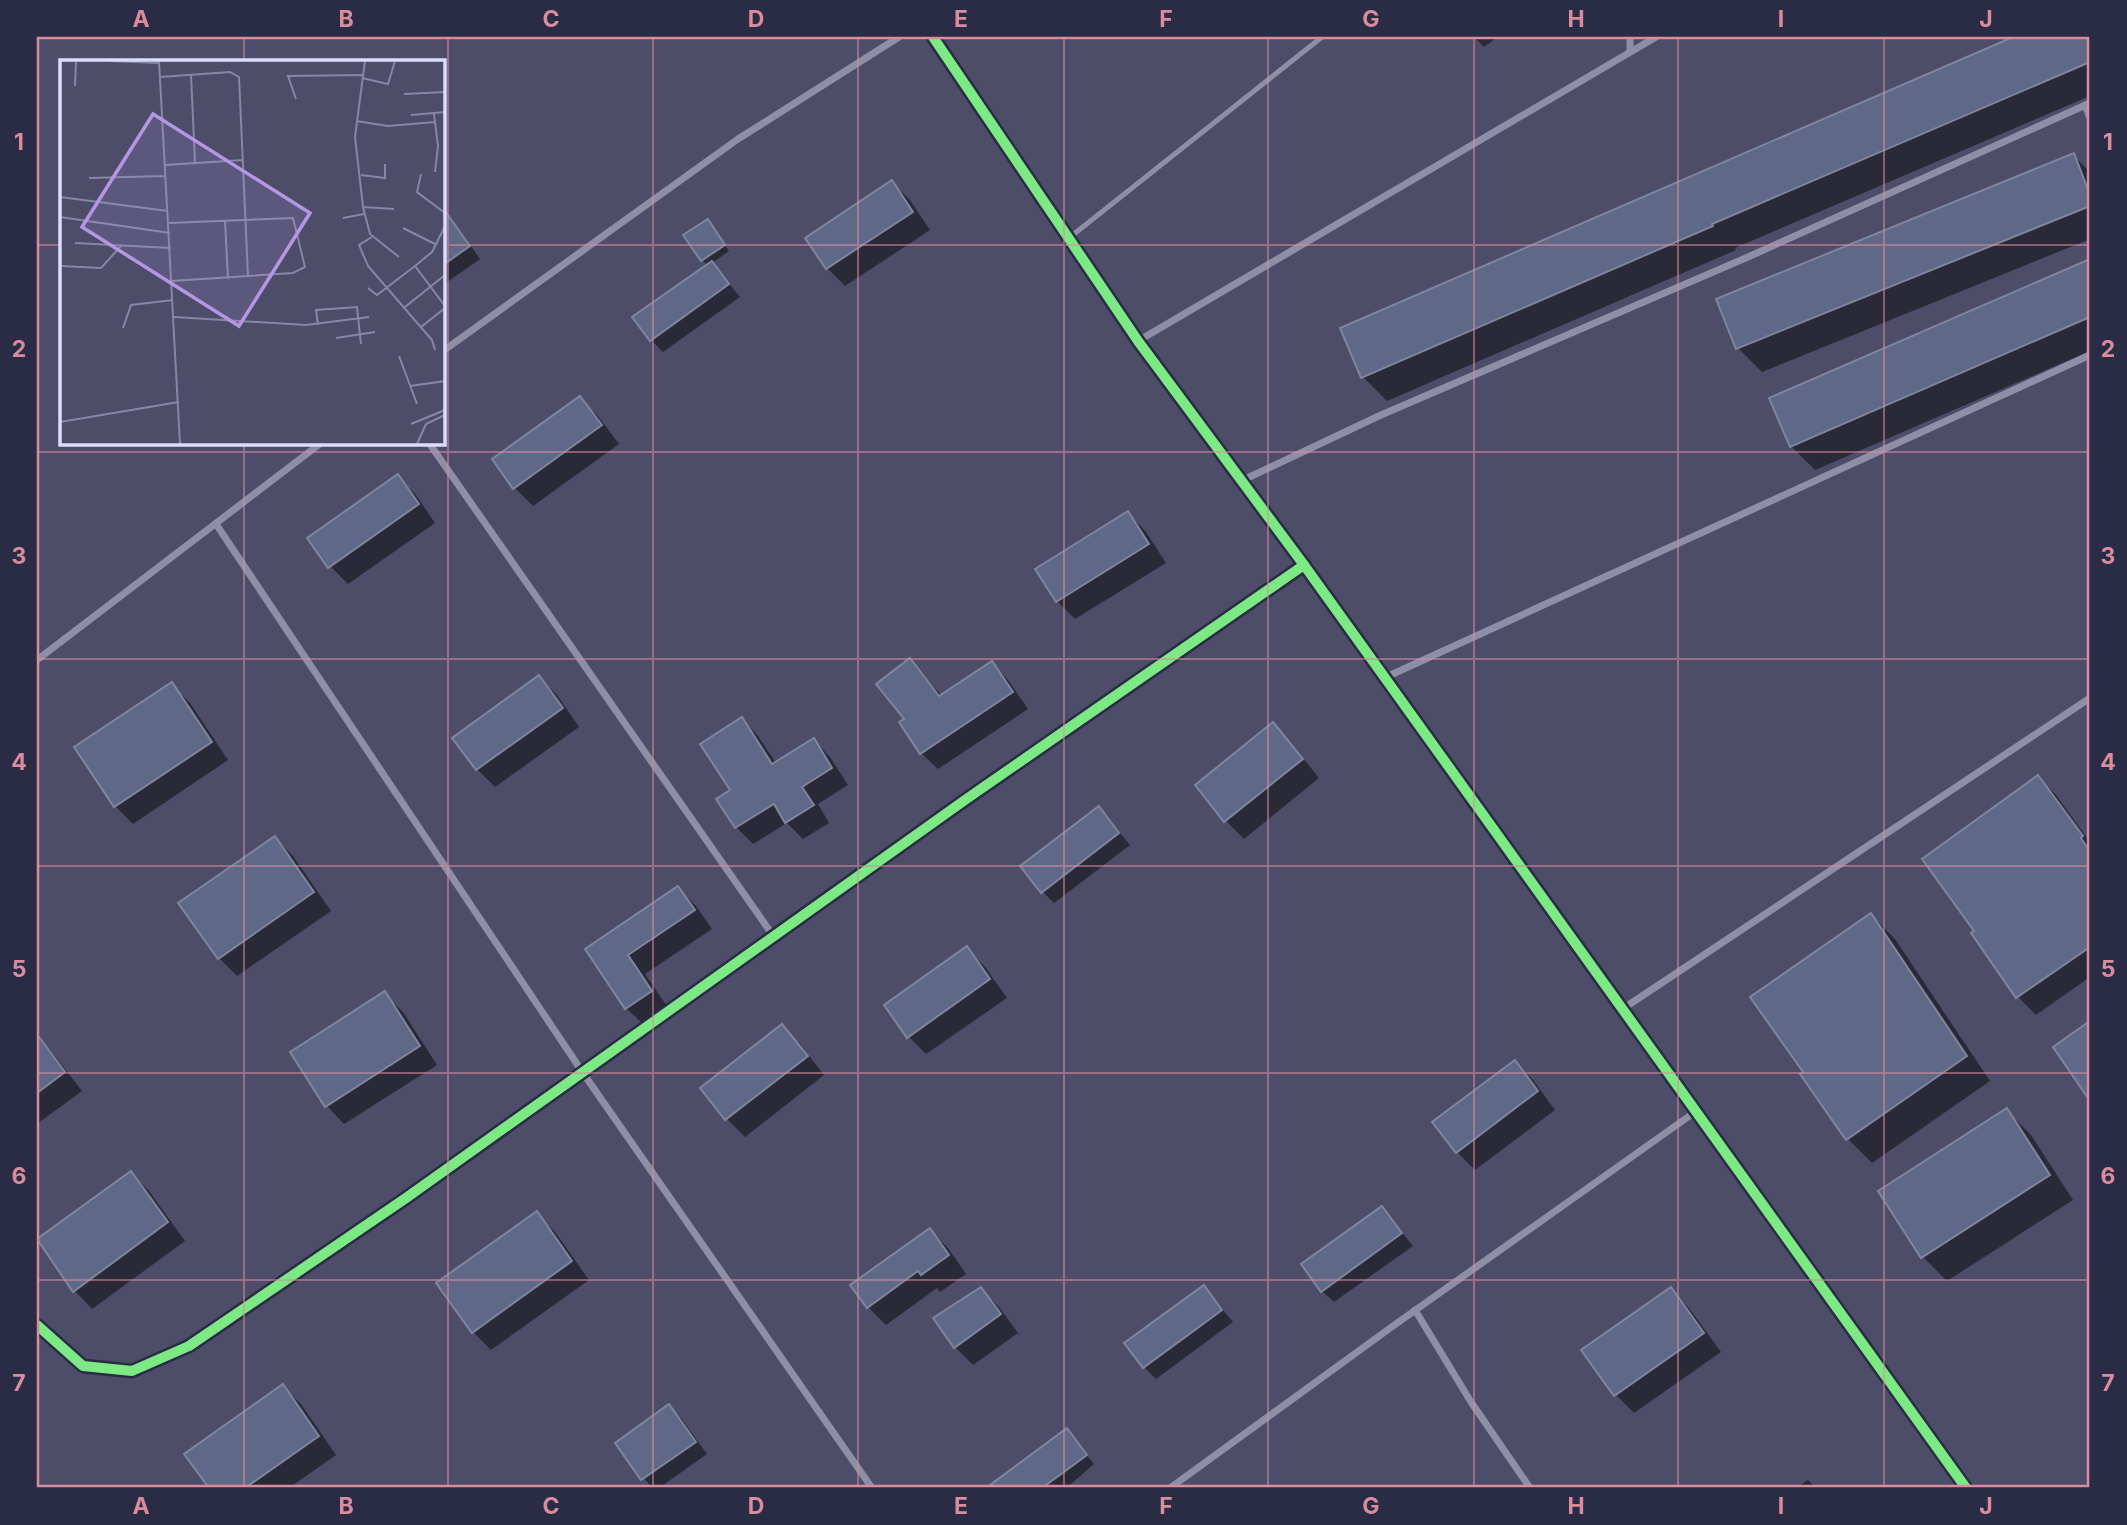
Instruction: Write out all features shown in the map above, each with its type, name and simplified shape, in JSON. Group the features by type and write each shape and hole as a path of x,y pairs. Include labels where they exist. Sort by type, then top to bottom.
{"street":[{"path":"444,350 738,139 899,37"},
{"path":"933,37 1138,341 1304,565 1966,1488"},
{"path":"1630,37 1630,51"},
{"path":"1138,341 1656,37"},
{"path":"1241,481 1381,415 1748,257 2087,104 2090,118"},
{"path":"1384,678 2090,355"},
{"path":"37,660 320,444"},
{"path":"430,444 774,937"},
{"path":"216,524 583,1073 872,1488"},
{"path":"37,1325 83,1366 132,1371 189,1346 406,1198 965,800 1304,565"},
{"path":"1622,1010 2090,698"},
{"path":"1170,1488 1695,1112"},
{"path":"1415,1310 1471,1402 1530,1488"}],"lane":[{"path":"1069,239 1322,37"}],"building":[{"path":"2013,37 2090,37 2090,62 1361,378 1340,328"},
{"path":"2074,153 2090,195 2090,206 1736,349 1716,299"},
{"path":"892,180 913,212 826,269 805,238"},
{"path":"444,209 470,246 444,264"},
{"path":"708,219 725,245 701,261 683,235"},
{"path":"2090,259 2090,317 1790,447 1769,398"},
{"path":"712,261 729,284 650,341 632,317"},
{"path":"580,396 602,425 513,489 492,459"},
{"path":"398,474 419,504 328,568 307,538"},
{"path":"1128,511 1149,544 1056,602 1035,569"},
{"path":"910,658 939,696 992,661 1013,692 920,754 899,722 904,719 876,684"},
{"path":"539,675 563,708 476,770 452,738"},
{"path":"172,682 212,742 114,807 74,747"},
{"path":"742,717 772,764 814,738 832,768 802,787 814,805 785,823 774,804 735,828 716,799 730,790 700,744"},
{"path":"1273,722 1303,759 1224,822 1195,785"},
{"path":"2038,775 2083,836 2081,838 2090,852 2090,947 2016,998 1971,933 1974,931 1922,859"},
{"path":"1099,806 1119,833 1041,893 1020,866"},
{"path":"275,836 314,892 218,959 178,903"},
{"path":"678,886 695,910 628,955 652,991 625,1009 585,949"},
{"path":"1871,913 1967,1056 1846,1140 1800,1074 1803,1072 1750,997"},
{"path":"967,946 990,979 907,1038 884,1005"},
{"path":"385,991 420,1046 325,1107 290,1052"},
{"path":"2090,1021 2090,1101 2053,1047"},
{"path":"782,1024 808,1056 725,1120 700,1088"},
{"path":"37,1034 65,1072 37,1093"},
{"path":"1515,1060 1538,1091 1456,1153 1432,1122"},
{"path":"2007,1108 2050,1175 1921,1258 1878,1191"},
{"path":"131,1171 168,1222 73,1292 37,1239"},
{"path":"1382,1206 1402,1233 1321,1292 1301,1264"},
{"path":"537,1211 572,1261 472,1333 436,1283"},
{"path":"930,1228 949,1255 921,1275 918,1271 867,1308 850,1285"},
{"path":"1204,1285 1222,1310 1143,1368 1124,1343"},
{"path":"981,1287 1001,1314 954,1348 933,1318"},
{"path":"1671,1287 1704,1333 1614,1396 1581,1350"},
{"path":"283,1384 319,1436 245,1488 209,1488 184,1454"},
{"path":"669,1404 696,1442 641,1480 615,1443"},
{"path":"1067,1428 1087,1455 1042,1488 986,1488"}],"cycle path":[{"path":"933,37 1138,341 1304,565 1966,1488"},
{"path":"37,1325 83,1366 132,1371 189,1346 406,1198 965,800 1304,565"}]}
